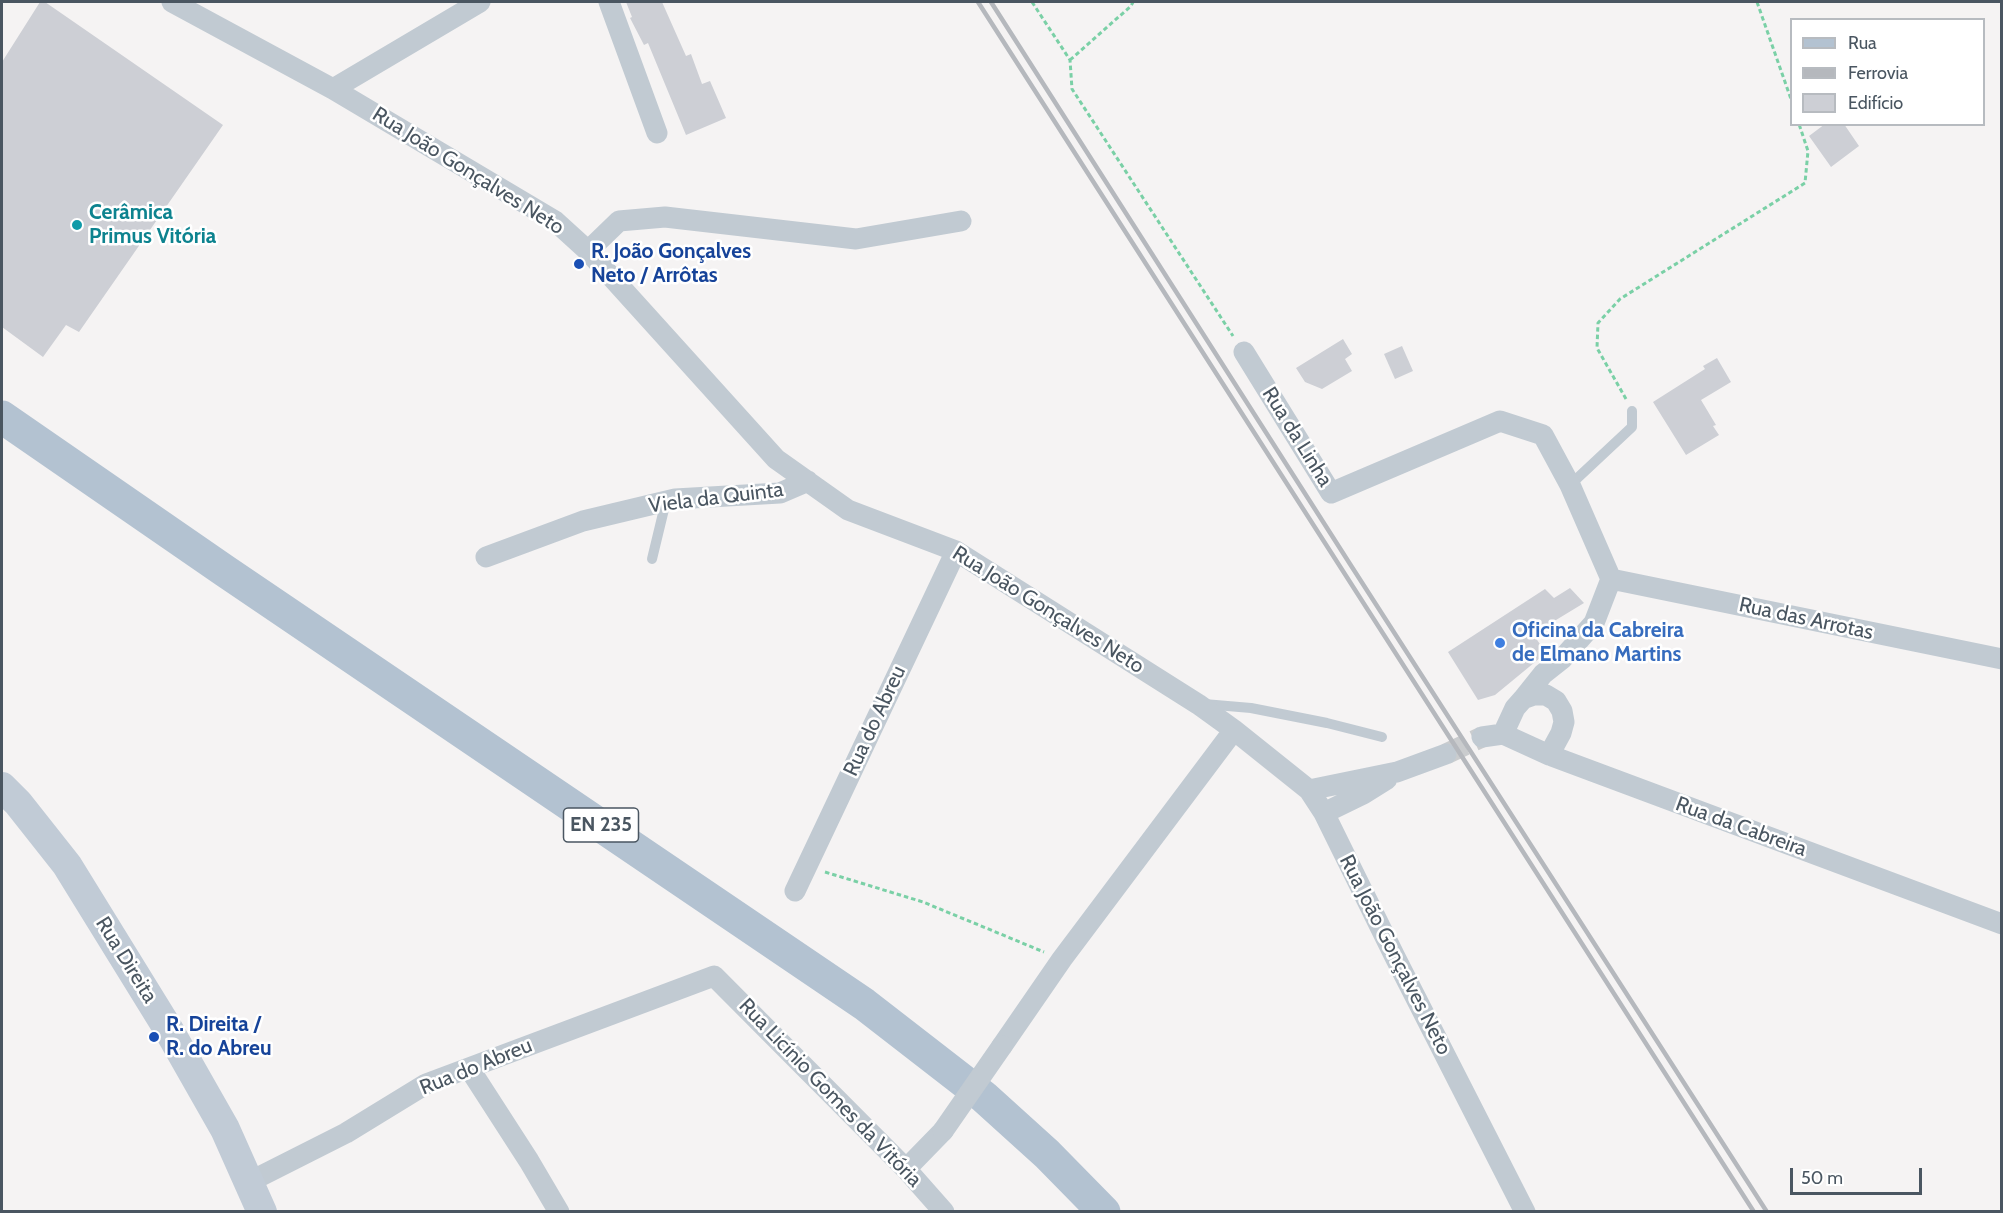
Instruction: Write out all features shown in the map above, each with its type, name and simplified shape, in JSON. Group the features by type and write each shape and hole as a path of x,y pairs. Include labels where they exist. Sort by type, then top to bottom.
{"main road":[{"name":"EN 235","path":"2,417 225,572 864,1004 984,1097 1047,1154 1104,1212"},
{"name":"Rua Direita","path":"2,787 18,802 73,875 179,1047 225,1129 262,1212"}],"street":[{"name":"Rua João Gonçalves Neto","path":"172,2 333,88 555,221 588,251 776,459 848,510 956,551 1198,704 1234,729 1309,790 1324,813 1525,1212"},
{"path":"333,88 480,2"},
{"path":"609,2 657,133"},
{"path":"588,251 619,221 665,217 856,239 961,221"},
{"name":"Rua da Linha","path":"1244,352 1331,494 1500,421 1543,435 1570,485 1611,579"},
{"name":"Viela da Quinta","path":"486,557 583,521 666,501 780,493 808,482"},
{"name":"Rua do Abreu","path":"795,891 956,551"},
{"path":"1482,737 1503,734 1515,708 1543,674 1563,659 1594,623 1611,579"},
{"name":"Rua das Arrotas","path":"1611,579 2001,659"},
{"path":"1556,701 1563,659"},
{"path":"1523,699 1534,695 1546,696 1556,701 1563,711 1564,722 1561,733 1549,755"},
{"path":"906,1169 943,1131 1062,959 1234,729"},
{"name":"Rua da Cabreira","path":"1503,734 1549,755 2001,924"},
{"path":"1309,790 1397,772 1446,754"},
{"path":"1324,813 1363,794 1397,772"},
{"name":"Rua do Abreu","path":"249,1182 346,1133 426,1084 714,976"},
{"name":"Rua Licínio Gomes da Vitória","path":"714,976 906,1169 944,1212"},
{"path":"469,1068 559,1212"}],"lane":[{"path":"1570,485 1632,427 1632,411"},
{"path":"652,559 666,501"},
{"path":"1198,704 1251,708 1382,737"}],"path":[{"path":"1032,2 1070,60 1072,88 1244,352"},
{"path":"1070,60 1133,2"},
{"path":"1757,2 1790,99"},
{"path":"1632,411 1597,348 1598,323 1620,299 1805,183 1808,151 1800,126"},
{"path":"806,867 923,902 1062,959"}],"building":[{"name":"Cerâmica Primus Vitória","path":"40,2 45,2 223,125 79,332 66,325 43,357 2,327 2,62"},
{"path":"626,2 662,2 686,56 691,54 702,84 710,81 726,118 686,135 648,43 644,45 630,18 632,17"},
{"path":"1822,126 1845,126 1859,146 1831,167 1809,136"},
{"path":"1343,339 1352,354 1345,359 1352,371 1322,389 1305,382 1296,368"},
{"path":"1402,346 1413,371 1395,379 1384,354"},
{"path":"1717,358 1731,382 1701,400 1716,425 1713,426 1719,435 1686,455 1653,402 1705,369 1703,366"},
{"name":"Oficina da Cabreira de Elmano Martins","path":"1570,588 1584,603 1533,634 1546,653 1495,695 1478,700 1448,652 1545,589 1554,598"}],"tunnel":[{"path":"1446,754 1482,737"}],"railway":[{"path":"978,2 1754,1212"},
{"path":"991,2 1767,1212"}],"place":[{"name":"Cerâmica Primus Vitória","path":"77,225"},
{"name":"R. João Gonçalves Neto / Arrôtas","path":"579,264"},
{"name":"Oficina da Cabreira de Elmano Martins","path":"1500,643"},
{"name":"R. Direita / R. do Abreu","path":"154,1037"}]}
